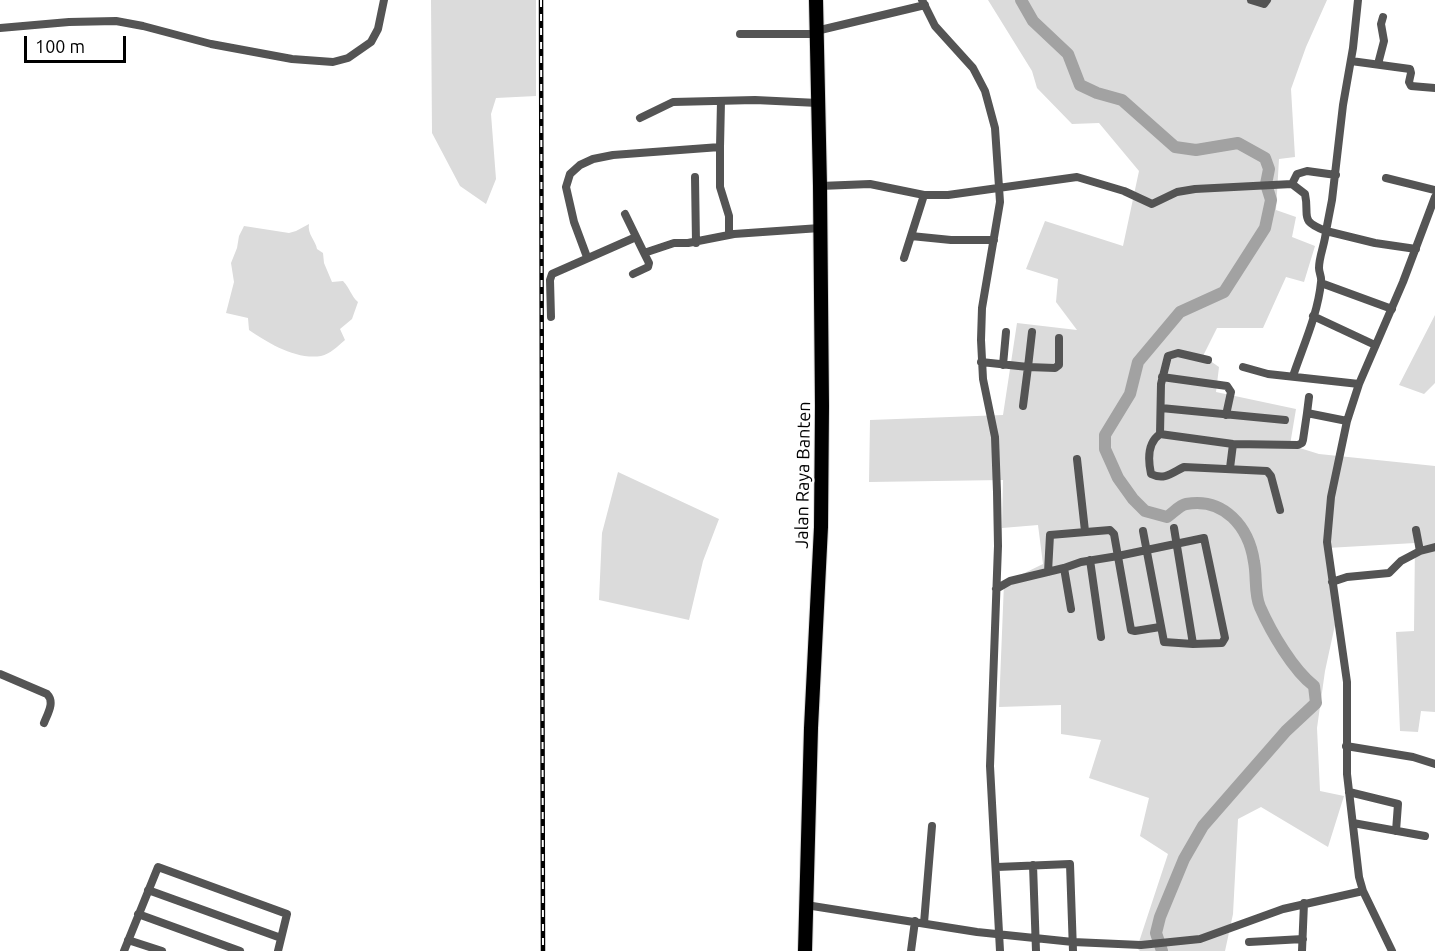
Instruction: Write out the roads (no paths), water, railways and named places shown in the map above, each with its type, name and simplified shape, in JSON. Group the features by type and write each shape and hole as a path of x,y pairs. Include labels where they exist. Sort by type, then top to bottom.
{"main road":[{"name":"Jalan Raya Banten","path":"805,951 821,527 820,186 816,0"}],"street":[{"path":"0,28 69,22 116,21 257,53 314,62 338,62 354,55 371,42 378,29 384,0"},
{"path":"1251,0 1264,4 1267,0"},
{"path":"1293,376 1313,316 1321,283 1319,267 1336,175 1358,0"},
{"path":"740,34 816,32 924,3 935,26 973,68 985,91 995,129 999,187 999,211 982,316 981,363 995,437 998,492 990,766 1000,951"},
{"path":"1378,64 1384,41 1381,24 1383,17"},
{"path":"1351,61 1410,69 1411,86 1435,88"},
{"path":"640,118 673,102 755,100 818,104"},
{"path":"721,101 720,187 729,216 729,235"},
{"path":"587,257 574,222 566,187 570,174 580,165 593,159 613,155 720,147"},
{"path":"1290,184 1297,174 1307,171 1336,175"},
{"path":"695,177 696,243"},
{"path":"820,186 870,184 924,195 957,195 1077,177 1124,191 1152,204 1178,192 1204,188 1290,184 1305,194 1306,218 1312,226 1375,243 1416,249"},
{"path":"1386,178 1435,190"},
{"path":"904,258 924,195"},
{"path":"1392,951 1359,878 1346,746 1347,682 1327,542 1330,497 1347,421 1359,384 1392,309 1435,197"},
{"path":"625,214 649,262 648,267 633,274"},
{"path":"644,253 674,243 696,243 729,235 820,228"},
{"path":"911,236 951,240 994,240"},
{"path":"551,317 550,280 552,274 636,237"},
{"path":"1321,283 1392,309"},
{"path":"1313,316 1375,345"},
{"path":"1003,364 1006,332"},
{"path":"1023,406 1032,332"},
{"path":"981,363 1056,368 1059,365 1059,338"},
{"path":"1160,434 1162,377 1170,354 1178,353 1208,360"},
{"path":"1243,367 1268,374 1359,384"},
{"path":"1162,377 1227,386 1230,392 1226,415"},
{"path":"1280,510 1270,473 1184,466 1173,475 1154,476 1150,472 1149,454 1156,436 1160,434 1233,444 1300,444 1303,440 1309,397"},
{"path":"1161,408 1285,420"},
{"path":"1307,413 1347,421"},
{"path":"1230,468 1233,444"},
{"path":"1077,459 1085,531"},
{"path":"1174,528 1194,644"},
{"path":"1416,530 1420,551"},
{"path":"1048,572 1050,535 1085,531 1113,532 1131,630 1160,627"},
{"path":"996,589 1010,581 1090,560 1118,556 1147,550 1205,539 1224,634 1222,643 1165,643 1160,627 1147,550 1143,531"},
{"path":"1332,582 1347,577 1389,573 1401,561 1420,551 1435,547"},
{"path":"1090,560 1101,637"},
{"path":"1064,568 1071,609"},
{"path":"0,675 47,694 51,698 52,702 44,723"},
{"path":"1346,746 1413,757 1435,764"},
{"path":"1349,792 1398,804 1396,831"},
{"path":"1353,823 1425,836"},
{"path":"924,923 932,826"},
{"path":"1033,864 1036,951"},
{"path":"997,867 1070,864 1073,946"},
{"path":"124,951 158,867 287,914 278,951"},
{"path":"148,890 281,938"},
{"path":"806,904 999,934 1036,936 1073,946 1138,947 1200,939 1283,909 1363,891"},
{"path":"1302,951 1304,903"},
{"path":"138,914 240,951"},
{"path":"911,951 915,921"},
{"path":"1249,942 1303,939"},
{"path":"128,940 162,951"}],"waterway":[{"path":"1021,0 1033,21 1068,54 1080,85 1097,93 1122,100 1175,147 1196,150 1238,143 1265,158 1269,169 1266,184 1271,200 1265,228 1224,292 1180,312 1138,362 1130,394 1105,435 1105,449 1118,478 1145,511 1167,517 1179,507 1200,503 1223,510 1240,526 1251,549 1260,607 1283,650 1314,686 1316,703 1286,731 1203,826 1184,859 1160,917 1156,933 1162,951"}],"railway":[{"path":"541,0 543,951"}]}
